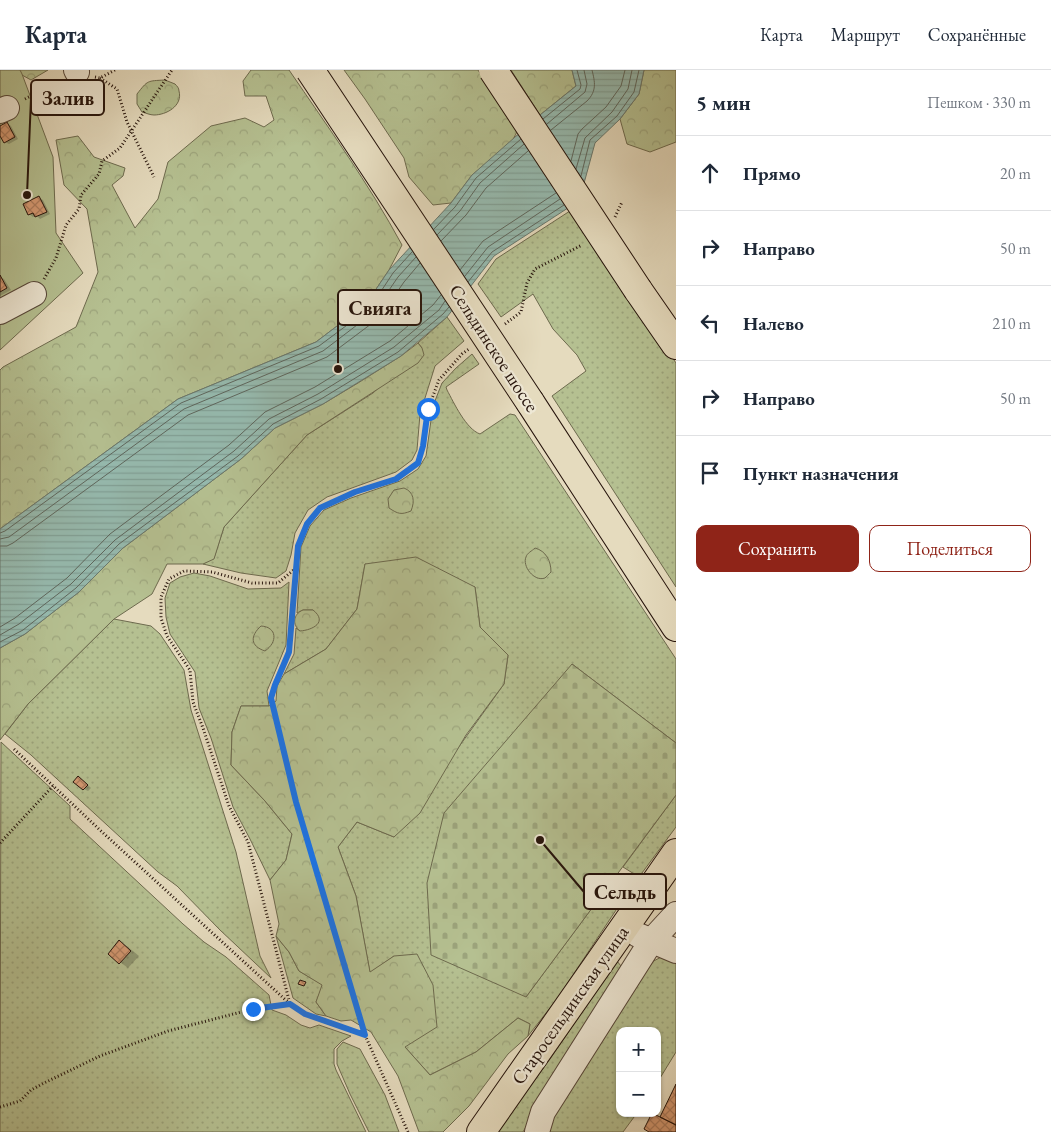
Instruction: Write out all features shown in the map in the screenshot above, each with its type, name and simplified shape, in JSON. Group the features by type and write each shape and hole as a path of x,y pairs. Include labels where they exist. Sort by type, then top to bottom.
{"main road":[{"name":"Сельдинское шоссе","path":"310,70 676,626"},
{"path":"493,70 676,345"},
{"name":"Старосельдинская улица","path":"481,1132 676,853"}],"street":[{"path":"0,312 34,294"},
{"path":"537,1132 543,1112 652,940 676,914"},
{"path":"622,929 676,951"}],"path":[{"path":"34,294 56,258 66,225 79,208 81,194 99,174 102,161 120,148 172,70"},
{"path":"100,78 117,89 127,122 154,177"},
{"path":"610,222 617,215 622,202"},
{"path":"499,328 520,312 527,284 535,269 589,241"},
{"path":"408,1132 365,1035 296,802 271,698 289,652 298,546 307,524 320,508 355,492 396,479 418,463 423,446 428,409 439,380 462,354 470,349"},
{"path":"290,1004 248,842 229,806 193,702 190,670 167,636 161,618 161,597 169,579 184,571 212,572 252,583 278,583 297,567"},
{"path":"14,749 108,838 290,1004 305,1014 365,1035"},
{"path":"0,843 53,786"},
{"path":"0,1107 20,1100 31,1090 100,1056 168,1031 253,1009 290,1004"}],"green space":[{"path":"0,70 20,70 22,74 53,157 56,233 83,273 0,350"},
{"path":"13,70 48,70 31,80"},
{"path":"251,70 289,70 362,178 402,245 389,270 366,304 316,342 178,399 0,529 0,370 76,327 98,272 87,209 64,185 56,140 78,136 94,157 125,168 123,176 112,185 135,228 158,199 168,162 211,126 245,118 264,127 274,120 266,96 245,96 243,81"},
{"path":"344,70 478,70 517,132 511,143 472,175 451,203 433,205 409,177 404,158"},
{"path":"511,70 572,70 576,86 540,115"},
{"path":"644,70 676,70 676,142 650,152 627,144 620,119 639,94"},
{"path":"165,80 175,84 178,88 180,96 176,105 173,109 159,115 142,112 137,104 137,94 148,82"},
{"path":"573,209 676,363 676,587 552,396 586,371 577,355 553,329 533,294 501,317 478,284 496,259"},
{"path":"447,317 464,341 435,366 420,414 417,450 412,460 396,472 327,497 308,510 295,533 286,571 276,578 241,573 203,564 214,558 224,527 307,435 373,393 422,348 418,343"},
{"path":"418,343 424,355 418,363 307,435 224,527 214,559 203,564 167,564 152,594 114,619 28,704 0,740 0,648 25,634 79,592 123,548 241,459 275,428 323,404 401,356"},
{"path":"472,354 479,364 446,387 453,402 470,427 480,434 510,414 515,415 676,659 676,743 572,664 526,997 615,877 630,889 557,999 528,1036 530,1024 518,1018 476,1052 430,1075 405,1047 394,956 370,973 356,896 338,847 357,822 394,837 504,684 508,655 480,627 475,587 365,564 357,609 326,649 284,674 294,654 296,628 300,631 313,610 303,610 297,613 301,547 310,526 324,510 351,498 400,481 418,469 426,456 433,406 442,383"},
{"path":"404,488 413,497 411,511 405,513 395,512 389,508 388,499 394,490"},
{"path":"535,548 542,551 549,560 551,572 545,578 537,578 527,569 525,561 528,553"},
{"path":"416,557 475,587 480,627 508,655 504,684 466,735 420,813 394,837 357,822 338,847 356,896 370,972 394,956 417,954 433,985 437,1027 405,1047 430,1075 476,1052 518,1018 530,1024 528,1036 508,1054 469,1106 443,1132 419,1132 398,1076 371,1032 351,1020 341,1021 326,1016 316,1002 322,985 299,971 289,952 276,936 279,924 270,880 286,860 292,834 265,801 231,765 232,732 241,706 269,706 276,701 277,686 284,674 326,649 357,609 365,564"},
{"path":"194,573 210,576 248,589 281,588 289,582 286,645 267,691 269,706 241,706 232,732 231,765 265,801 292,834 286,860 270,880 233,807 211,738 199,708 195,672 170,634 166,617 165,598 170,583 180,577"},
{"path":"303,610 313,610 319,618 319,622 310,629 300,631 297,629 295,620 297,614"},
{"path":"114,619 151,626 160,634 184,670 191,710 236,852 260,956 271,978 177,886 158,872 31,755 5,734 28,704"},
{"path":"261,626 270,629 274,636 272,643 265,651 256,646 253,640 255,633"},
{"path":"572,664 676,743 676,795 526,997 431,955 427,883 444,813"},
{"path":"1,742 70,806 70,819 183,924 226,957 269,995 272,1010 310,1028 319,1025 351,1036 334,1049 334,1064 366,1132 0,1132"},
{"path":"676,795 676,827 639,877 623,867"},
{"path":"276,936 289,952 299,971 323,985 316,1002 326,1016 316,1014 293,998"},
{"path":"663,956 676,959 676,1052 661,1076 661,1027 616,1027 616,1117 634,1117 623,1132 544,1132 650,963"},
{"path":"617,961 621,966 618,976 564,1058 523,1132 496,1132 550,1059"},
{"path":"343,1042 360,1049 385,1095 399,1132 369,1132 337,1064 337,1049"}],"water":[{"path":"572,70 644,70 639,94 620,119 595,143 583,187 571,206 494,256 447,317 401,356 323,404 275,428 241,459 123,548 79,592 25,634 0,648 0,529 178,399 316,342 366,304 389,270 451,203 472,175 576,86"}],"building":[{"path":"7,122 15,137 4,143 0,136 0,126"},
{"path":"39,196 47,212 35,217 33,213 28,215 23,204"},
{"path":"0,275 7,288 0,292"},
{"path":"78,776 88,785 83,790 73,782"},
{"path":"119,940 131,951 119,964 108,954"},
{"path":"300,980 306,982 304,986 298,984"},
{"path":"676,1084 676,1125 660,1117"},
{"path":"650,1117 660,1117 676,1125 676,1132 649,1132 644,1129"}],"place":[{"name":"Залив","path":"27,195"},
{"name":"Свияга","path":"338,369"},
{"name":"Сельдь","path":"540,840"}],"route":[{"path":"253,1009 290,1004 305,1014 365,1035 296,802 271,698 289,652 298,546 307,524 320,508 355,492 396,479 418,463 423,446 428,409"}]}
